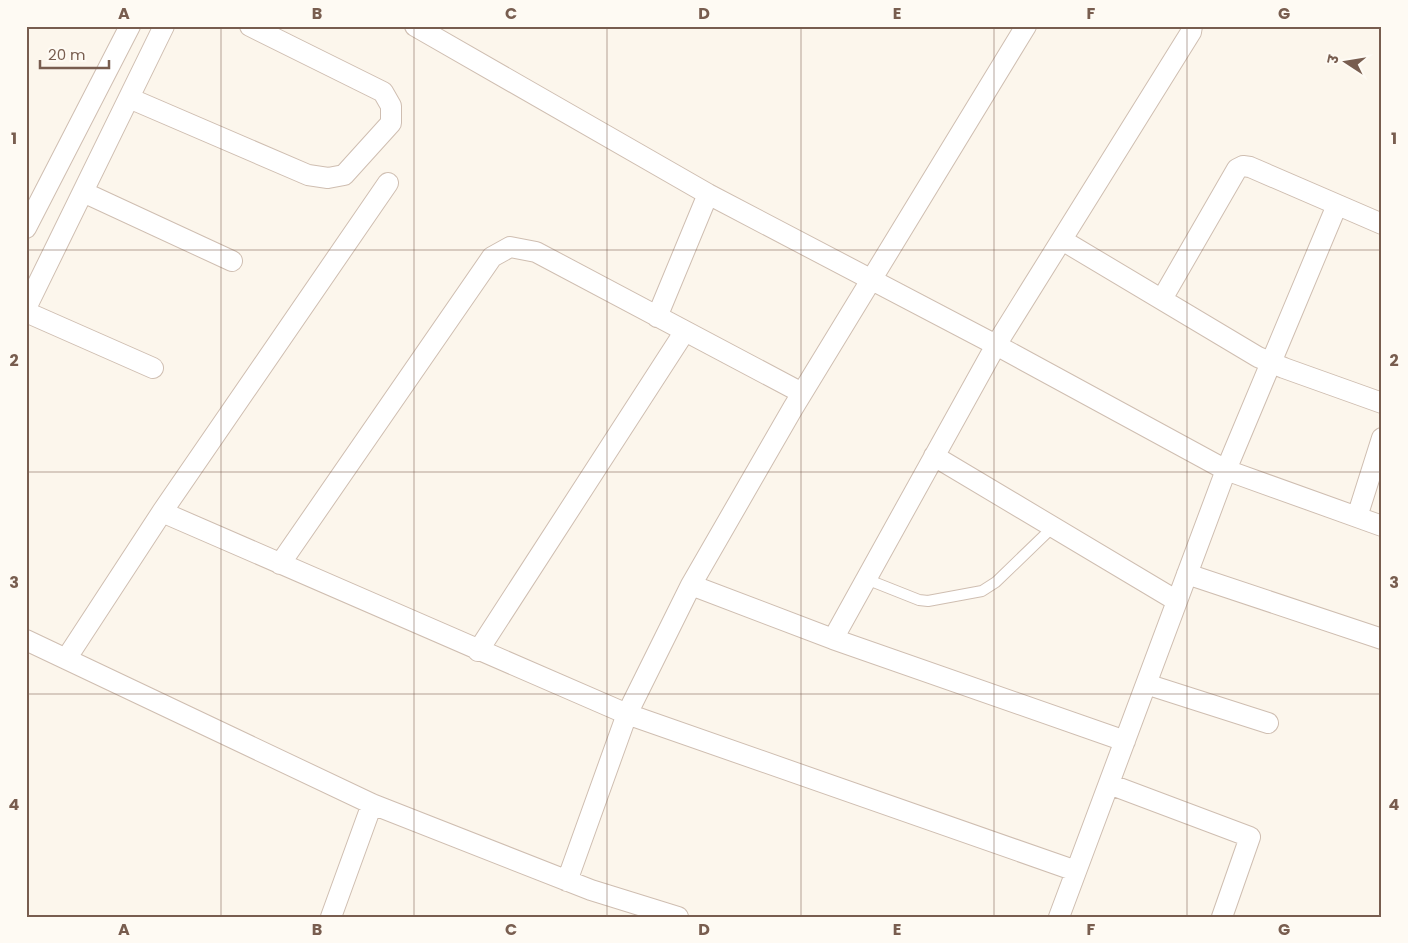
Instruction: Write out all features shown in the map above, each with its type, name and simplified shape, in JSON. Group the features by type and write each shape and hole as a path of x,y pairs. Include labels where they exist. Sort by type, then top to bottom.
{"street":[{"path":"26,228 130,26"},
{"path":"152,368 26,310 33,276 83,192 164,26"},
{"path":"129,98 308,175 328,178 344,175 390,123 391,106 383,92 250,26"},
{"path":"415,26 708,194 996,345 1226,470 1382,526"},
{"path":"567,881 627,714 691,585 802,393 1026,26"},
{"path":"832,639 996,345 1191,32 1192,26"},
{"path":"1162,298 1237,170 1243,166 1250,167 1382,224"},
{"path":"66,658 162,512 388,183"},
{"path":"83,192 232,261"},
{"path":"657,316 708,194"},
{"path":"1059,917 1226,470 1337,205"},
{"path":"1062,240 1258,357 1382,403"},
{"path":"280,564 492,257 510,247 536,252 802,393"},
{"path":"478,651 684,331"},
{"path":"1357,517 1382,438"},
{"path":"934,456 1177,601"},
{"path":"162,512 478,651 627,714 1076,871"},
{"path":"1187,574 1382,639"},
{"path":"691,585 832,639 1125,741"},
{"path":"26,640 372,804 591,890 678,917"},
{"path":"1146,684 1268,724"},
{"path":"1109,784 1250,837 1222,917"},
{"path":"331,917 372,804"}],"lane":[{"path":"866,578 919,600 928,601 982,591 996,582 1053,527"}]}
